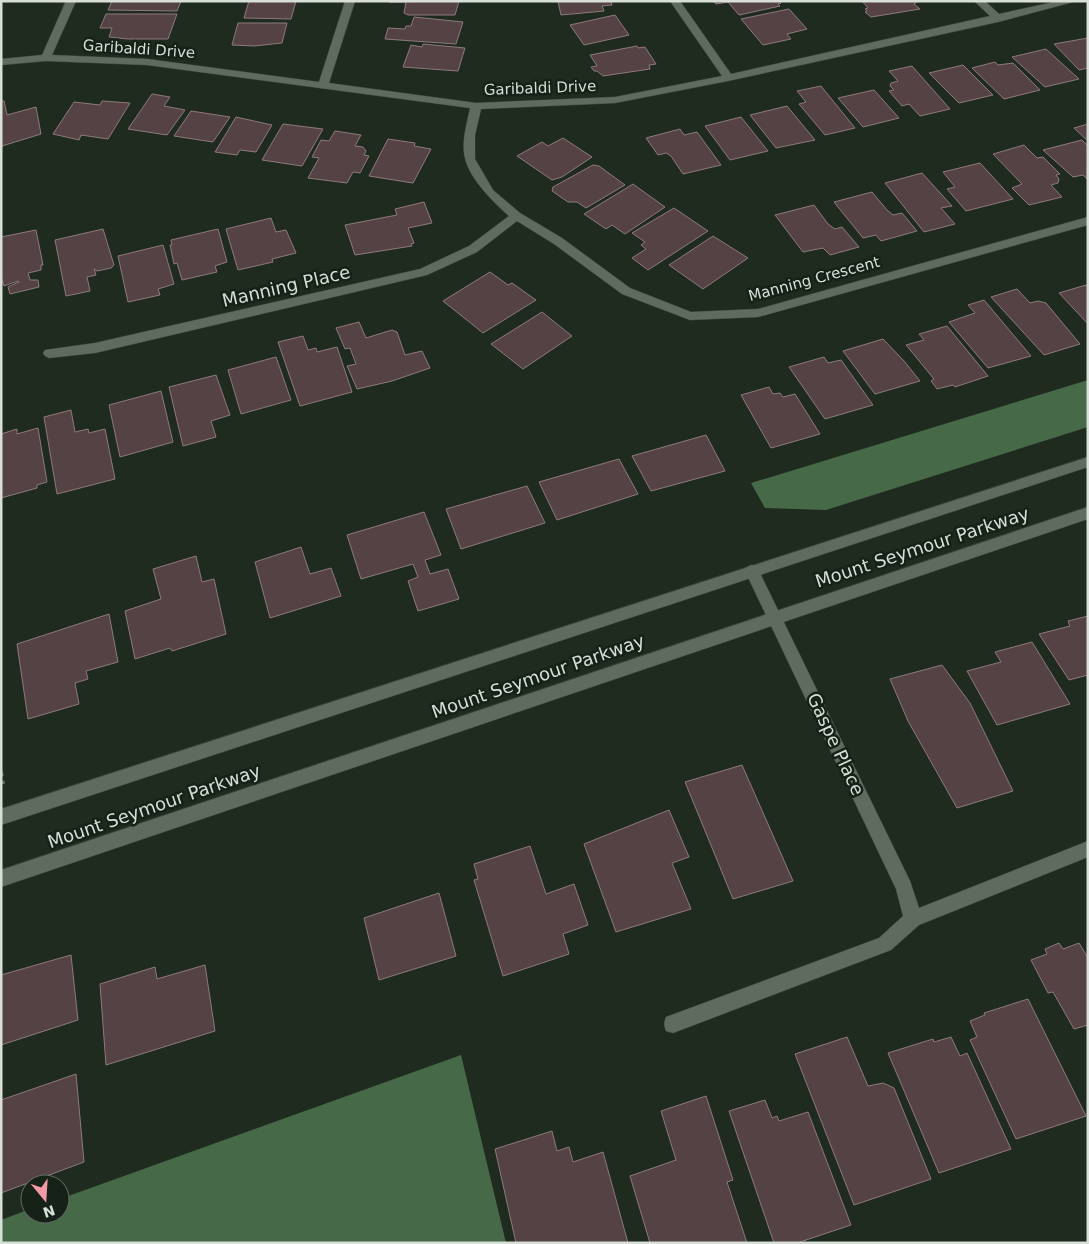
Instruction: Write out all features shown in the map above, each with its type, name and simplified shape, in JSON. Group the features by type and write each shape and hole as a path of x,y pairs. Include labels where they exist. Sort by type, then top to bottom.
{"street":[{"path":"46,58 71,1"},
{"path":"323,85 350,1"},
{"path":"675,1 728,78"},
{"path":"978,1 998,19"},
{"name":"Garibaldi Drive","path":"1,62 46,58 147,62 476,106 615,100 728,78 1072,1"},
{"name":"Manning Crescent","path":"476,106 470,135 470,159 489,192 516,216 558,241 626,291 690,316 758,313 1088,221"},
{"name":"Manning Place","path":"49,353 95,348 423,272 473,249 516,216"},
{"name":"Mount Seymour Parkway","path":"1,817 1088,462"},
{"name":"Mount Seymour Parkway","path":"1,879 1088,513"},
{"name":"Gaspe Place","path":"752,571 776,617 904,887 912,919"},
{"path":"673,1024 847,960 885,944 912,919 1088,849"}],"path":[{"path":"1,772 3,784"}],"green space":[{"path":"1088,380 1088,427 826,510 765,508 751,483"},
{"path":"461,1055 506,1243 1,1243 1,1220 20,1213 20,1224 70,1224 70,1195"}],"building":[{"path":"112,1 181,1 177,11 108,10"},
{"path":"249,1 296,1 291,19 244,18"},
{"path":"459,1 455,15 408,15 404,13 406,2 389,2"},
{"path":"558,1 611,1 612,5 602,6 604,11 561,15"},
{"path":"713,1 779,1 781,3 778,4 780,6 739,15 728,2 716,4"},
{"path":"862,1 918,1 914,4 920,9 871,17 865,12 867,11 865,9 868,8"},
{"path":"789,9 807,29 787,34 791,39 763,45 741,19"},
{"path":"106,14 177,14 168,39 128,39 109,37 112,28 100,28"},
{"path":"615,15 629,35 584,45 570,25"},
{"path":"414,17 463,22 456,44 385,39 388,28 405,29 406,26 411,26"},
{"path":"238,23 287,23 282,43 254,46 232,45"},
{"path":"1088,38 1088,68 1079,70 1054,44"},
{"path":"423,44 465,48 458,71 403,67 411,45 422,47"},
{"path":"637,46 638,48 645,47 656,64 649,65 650,69 603,76 591,67 597,66 590,55"},
{"path":"1046,49 1079,79 1045,87 1012,57"},
{"path":"995,62 998,65 1013,63 1040,90 1004,99 972,68"},
{"path":"963,65 993,95 959,103 929,73"},
{"path":"912,66 950,109 920,116 909,104 902,106 889,91 894,90 890,86 891,83 898,81 889,71"},
{"path":"821,86 855,128 825,135 799,104 806,102 797,91"},
{"path":"874,90 899,118 863,127 838,98"},
{"path":"152,94 170,97 164,106 185,110 167,135 128,129"},
{"path":"1,101 4,101 7,115 36,107 41,134 2,146 1,152"},
{"path":"102,101 130,103 108,139 81,135 79,140 53,134 74,102 100,105"},
{"path":"787,106 815,140 776,148 750,115"},
{"path":"191,111 230,117 213,142 174,136"},
{"path":"236,117 272,125 256,152 240,150 237,155 215,152"},
{"path":"741,117 768,151 730,160 705,126"},
{"path":"283,124 323,129 302,166 262,160"},
{"path":"1088,124 1088,141 1074,128"},
{"path":"680,129 684,135 697,132 721,165 683,174 671,156 666,153 658,155 646,138"},
{"path":"335,131 361,135 355,146 363,147 366,151 364,155 369,156 360,173 353,172 347,183 308,178 319,158 312,157 321,140 329,141"},
{"path":"563,138 592,157 562,177 552,180 517,156 542,142 548,146"},
{"path":"388,139 415,143 414,146 431,149 413,183 369,176"},
{"path":"1082,140 1088,146 1087,179 1083,175 1073,177 1043,150"},
{"path":"1024,145 1037,158 1043,157 1060,174 1056,175 1059,179 1058,183 1051,185 1062,197 1029,205 1012,188 1022,184 993,154"},
{"path":"980,163 1013,199 966,211 947,189 955,187 943,172"},
{"path":"593,165 599,166 625,185 586,208 577,202 568,202 552,191 553,187"},
{"path":"922,173 952,206 941,208 955,224 924,232 885,183"},
{"path":"633,184 665,207 625,234 612,225 606,229 584,214"},
{"path":"872,192 893,215 902,213 917,231 881,241 876,235 863,238 834,202"},
{"path":"424,202 432,223 408,228 414,243 411,244 412,246 355,255 345,225 397,215 395,209"},
{"path":"814,205 828,224 835,229 842,227 859,247 830,255 823,248 803,252 775,215"},
{"path":"674,208 708,231 648,270 632,258 646,249 641,245 645,242 632,233"},
{"path":"271,218 276,232 286,230 296,253 272,259 273,262 238,270 226,229"},
{"path":"103,229 114,265 111,268 97,271 94,269 96,275 87,277 90,291 66,296 55,240"},
{"path":"218,229 227,262 215,266 217,272 182,280 177,263 174,264 170,245 172,245 171,240"},
{"path":"36,230 43,265 41,265 41,270 28,273 30,280 38,280 39,287 10,294 8,287 19,282 4,286 1,276 1,237"},
{"path":"713,236 748,258 703,289 669,265"},
{"path":"163,245 174,284 158,289 160,295 128,302 118,256"},
{"path":"490,272 508,285 512,283 536,300 483,333 443,301"},
{"path":"1086,285 1088,287 1088,324 1059,293"},
{"path":"1017,289 1030,303 1038,301 1046,303 1080,344 1044,355 991,297"},
{"path":"984,300 1031,356 988,368 949,322 975,313 968,305"},
{"path":"542,312 572,336 523,369 491,344"},
{"path":"359,322 366,338 392,330 397,332 405,355 422,351 430,368 392,381 357,389 347,366 356,364 350,348 345,349 336,328"},
{"path":"947,326 988,376 955,387 953,385 937,389 931,381 934,379 906,345 924,340 919,334"},
{"path":"303,336 308,350 316,348 317,352 337,347 352,392 300,406 278,342"},
{"path":"883,339 920,381 875,394 843,351"},
{"path":"276,357 291,400 241,414 228,370"},
{"path":"824,357 828,363 841,360 873,405 825,419 789,367"},
{"path":"216,375 230,415 211,421 216,437 183,446 169,387"},
{"path":"769,387 773,394 780,393 783,397 795,394 820,434 771,448 741,395"},
{"path":"161,391 173,442 120,457 109,405"},
{"path":"71,410 75,432 88,429 89,433 105,429 115,479 57,494 44,417"},
{"path":"38,428 47,482 37,485 37,488 1,498 1,434 17,429 17,434"},
{"path":"706,435 725,471 651,491 632,456"},
{"path":"619,459 638,494 557,520 539,482"},
{"path":"527,486 545,523 461,549 446,509"},
{"path":"424,512 441,555 425,560 430,574 448,569 459,599 418,611 408,581 418,577 413,564 361,579 347,535"},
{"path":"301,547 310,574 331,568 341,596 270,618 255,562"},
{"path":"196,556 202,582 214,579 226,634 172,651 170,648 135,659 125,611 161,599 153,569"},
{"path":"109,614 118,662 86,671 88,679 75,683 79,704 28,719 17,644"},
{"path":"1088,616 1088,675 1069,680 1039,634 1070,626 1068,621"},
{"path":"1032,642 1070,704 997,725 967,671 1001,662 995,652"},
{"path":"942,665 970,703 1013,791 957,808 908,721 890,679"},
{"path":"742,765 793,881 733,899 685,782"},
{"path":"669,810 689,857 672,863 691,909 616,932 584,844"},
{"path":"530,846 546,894 574,884 588,925 563,934 569,954 503,976 474,880 478,879 474,864"},
{"path":"439,893 456,956 379,980 364,918"},
{"path":"1059,943 1063,949 1079,943 1088,958 1088,1025 1074,1029 1053,992 1048,993 1031,960 1047,954 1045,949"},
{"path":"71,955 78,1020 1,1045 1,975"},
{"path":"205,965 215,1031 106,1065 100,984 155,967 157,979"},
{"path":"1028,999 1086,1116 1016,1139 970,1040 977,1037 970,1021 985,1015 984,1013"},
{"path":"847,1037 868,1086 883,1083 894,1088 931,1179 854,1205 795,1054"},
{"path":"951,1037 960,1056 967,1053 1011,1149 939,1173 888,1053 933,1039 934,1042"},
{"path":"76,1074 84,1162 52,1174 20,1174 20,1186 1,1193 1,1100"},
{"path":"706,1096 733,1180 727,1182 747,1243 650,1243 630,1176 676,1160 661,1111"},
{"path":"765,1100 772,1118 777,1116 779,1121 808,1112 851,1225 797,1243 774,1243 729,1111"},
{"path":"552,1131 557,1151 569,1147 573,1162 603,1152 628,1243 516,1243 495,1149"}]}
